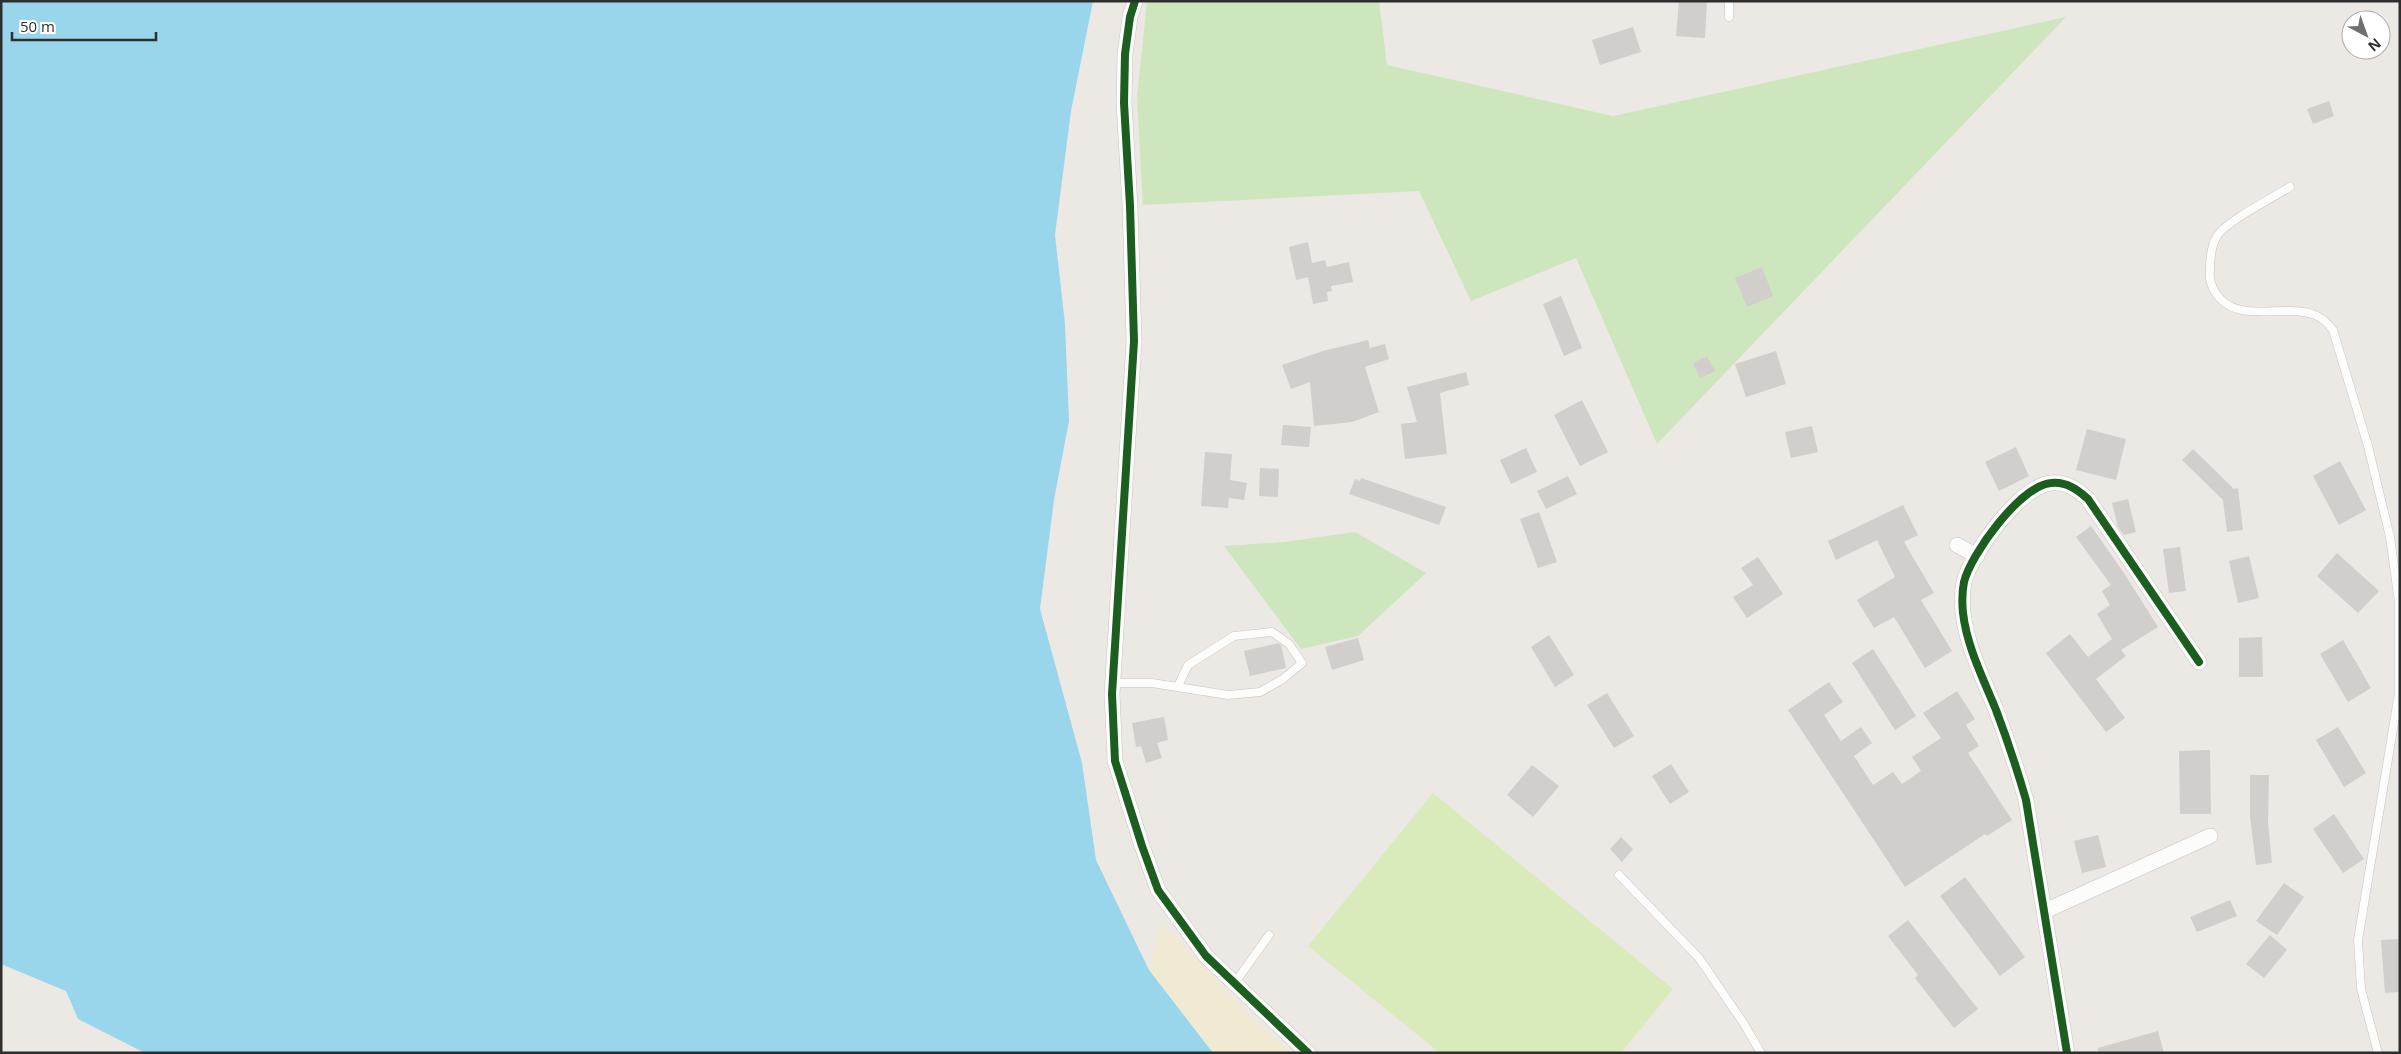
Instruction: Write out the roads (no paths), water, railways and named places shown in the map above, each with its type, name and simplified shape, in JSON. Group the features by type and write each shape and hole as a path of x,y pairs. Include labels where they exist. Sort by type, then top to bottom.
{"street":[{"path":"1135,1 1130,17 1125,54 1124,104 1132,245 1134,341 1113,683 1115,761 1158,890 1206,956 1308,1053"},
{"path":"2067,1053 2026,800 2014,759 1976,661 1963,613 1964,583 1977,556 1995,528 2021,498 2036,488 2051,483 2064,484 2078,490 2095,509 2199,662"},
{"path":"1957,545 1977,556"},
{"path":"2045,911 2210,836"}],"lane":[{"path":"1729,1 1729,18"},
{"path":"2290,187 2221,231 2214,244 2209,274 2218,296 2230,306 2249,311 2307,312 2319,316 2333,330 2368,446 2390,537 2399,603 2399,692 2358,940 2361,989 2378,1053"},
{"path":"1113,683 1152,683 1228,695 1260,692 1283,679 1302,663 1289,644 1272,632 1234,636 1188,665 1178,686"},
{"path":"1619,875 1699,958 1744,1024 1761,1053"},
{"path":"1234,984 1269,935"}],"water":[{"path":"1,1 1093,1 1071,111 1055,235 1065,324 1069,421 1054,500 1040,609 1082,763 1096,860 1149,970 1213,1053 145,1053 78,1019 66,991 1,964"}]}
